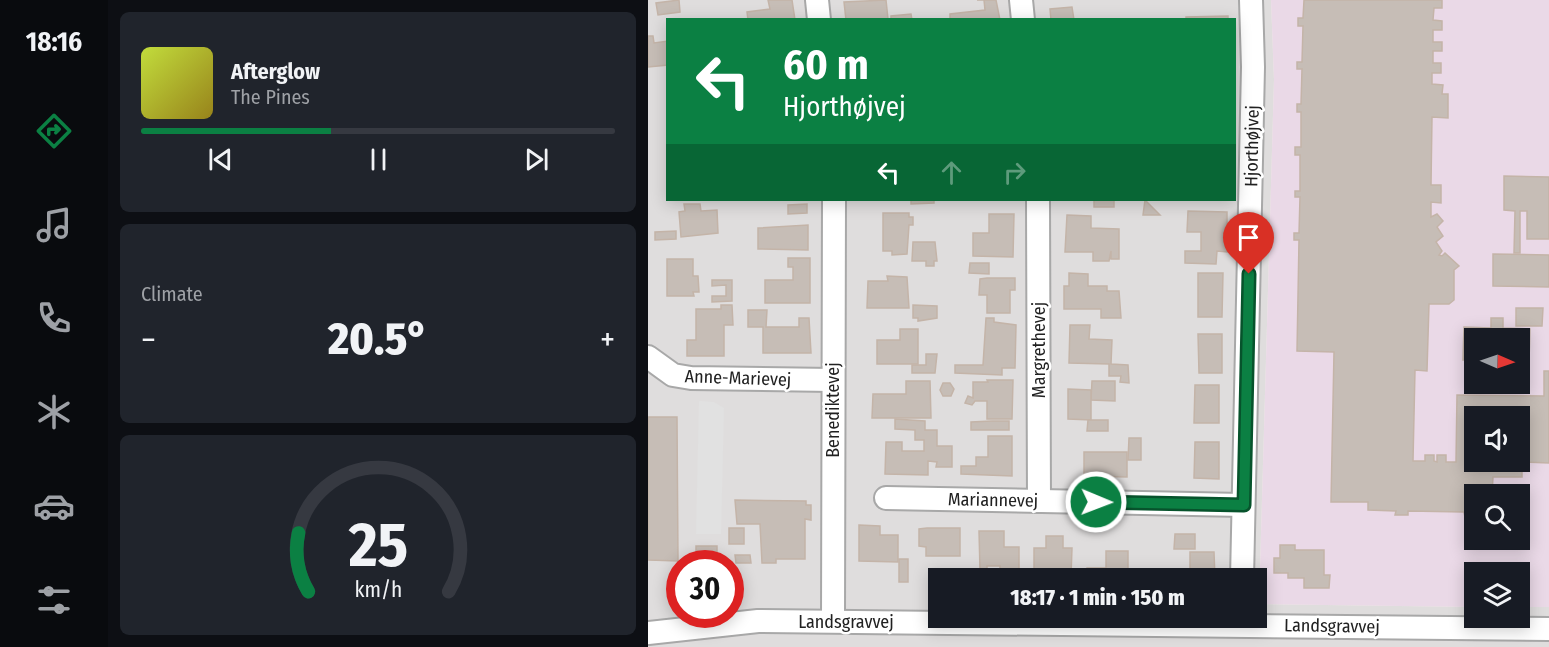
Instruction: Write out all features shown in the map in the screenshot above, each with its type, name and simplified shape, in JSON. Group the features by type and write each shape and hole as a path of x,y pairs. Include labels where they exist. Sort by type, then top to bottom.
{"street":[{"path":"817,0 819,18"},
{"path":"1021,0 1023,18"},
{"name":"Hjorthøjvej","path":"1242,568 1253,67 1251,0"},
{"name":"Benediktevej","path":"833,621 834,201"},
{"name":"Margrethevej","path":"1038,201 1039,501"},
{"name":"Anne-Marievej","path":"648,357 673,375 691,378 833,380"},
{"name":"Mariannevej","path":"886,498 1244,505"},
{"name":"Landsgravvej","path":"648,633 759,621 928,621"},
{"name":"Landsgravvej","path":"1267,623 1549,629"}],"shaded area":[{"path":"648,0 1271,0 1274,80 1260,568 928,568 928,628 1267,628 1267,604 1464,607 1464,628 1530,628 1530,607 1549,607 1549,647 648,647"},
{"path":"1271,0 1549,0 1549,607 1530,607 1530,562 1464,562 1464,607 1267,604 1267,568 1260,568 1274,80"},
{"path":"699,401 714,402 724,408 721,534 696,534"}],"building":[{"path":"679,0 680,12 658,15 656,3"},
{"path":"768,0 792,0 795,18 748,18 747,12 770,9"},
{"path":"886,0 888,18 846,18 844,2"},
{"path":"984,0 996,0 1000,18 950,18 950,14 985,10"},
{"path":"1304,0 1442,0 1442,8 1434,8 1433,20 1442,21 1442,30 1433,30 1433,42 1442,42 1442,51 1433,51 1433,63 1441,63 1441,73 1432,73 1432,84 1443,85 1442,94 1448,94 1448,118 1432,117 1431,185 1441,185 1441,203 1431,202 1431,217 1437,214 1443,221 1437,227 1443,236 1436,242 1442,251 1439,255 1442,256 1445,253 1459,266 1454,270 1454,300 1449,304 1429,304 1427,371 1415,370 1413,461 1425,461 1425,455 1434,455 1434,461 1437,462 1437,455 1446,455 1446,462 1456,462 1457,395 1544,396 1544,371 1549,371 1549,463 1530,462 1530,406 1464,406 1464,472 1522,472 1522,477 1493,477 1493,484 1464,484 1464,512 1408,511 1408,515 1395,515 1396,511 1368,510 1368,502 1331,502 1334,352 1297,351 1299,240 1294,240 1294,233 1299,233 1300,197 1295,197 1295,191 1300,191 1300,155 1295,155 1295,147 1301,147 1301,112 1297,112 1297,104 1301,104 1302,69 1297,69 1297,62 1302,62 1303,26 1298,26 1298,18 1303,18"},
{"path":"1072,7 1074,18 1051,18 1050,9"},
{"path":"911,14 912,18 891,18 891,16"},
{"path":"1228,16 1228,18 1186,18"},
{"path":"648,36 653,36 654,43 666,41 666,65 648,67"},
{"path":"1504,176 1549,177 1549,239 1527,239 1527,211 1520,211 1520,253 1514,253 1515,211 1504,210"},
{"path":"911,201 934,201 934,203 911,204"},
{"path":"1094,201 1114,201 1114,207 1094,207"},
{"path":"1146,201 1160,215 1143,215"},
{"path":"684,204 700,204 701,211 717,210 718,233 681,237 679,212 685,211"},
{"path":"807,204 807,213 788,214 788,205"},
{"path":"1188,211 1227,212 1227,252 1217,251 1216,264 1185,263 1185,251 1201,251 1201,232 1187,232"},
{"path":"883,213 909,213 909,217 913,217 913,225 909,225 907,254 892,255 892,251 883,251"},
{"path":"989,214 1014,214 1013,257 973,256 973,233 989,233"},
{"path":"1067,215 1091,216 1091,228 1119,229 1119,259 1111,259 1111,251 1109,261 1093,261 1093,252 1065,252"},
{"path":"808,225 808,250 758,249 758,228"},
{"path":"676,231 676,239 655,240 655,232"},
{"path":"913,242 935,242 937,261 934,261 934,266 926,266 926,261 912,261"},
{"path":"1493,254 1549,255 1549,287 1493,286"},
{"path":"788,258 810,258 810,303 765,303 765,280 793,280 793,267 788,267"},
{"path":"667,259 693,259 693,276 698,276 699,292 693,292 694,296 667,296"},
{"path":"970,263 989,263 989,274 969,273"},
{"path":"1069,273 1088,274 1088,286 1107,286 1107,291 1119,291 1121,318 1101,318 1101,309 1064,309 1064,286 1069,286"},
{"path":"1198,273 1223,273 1222,317 1198,317"},
{"path":"887,276 907,277 909,308 867,308 868,281 888,281"},
{"path":"1015,278 1015,290 1010,290 1010,313 987,313 987,295 979,295 980,279"},
{"path":"712,280 732,280 732,301 712,302 712,296 726,296 726,285 712,286"},
{"path":"721,305 732,305 733,325 724,325 724,356 687,356 687,340 696,340 696,309 721,309"},
{"path":"913,305 937,306 937,318 918,321 918,318 913,318"},
{"path":"1516,308 1543,308 1542,326 1516,326"},
{"path":"748,310 767,310 766,327 799,327 799,318 809,318 811,353 763,353 763,327 748,327"},
{"path":"986,318 994,318 994,322 1016,325 1015,368 1002,368 1002,375 955,373 955,365 983,365"},
{"path":"1491,318 1503,318 1503,328 1491,328"},
{"path":"1070,325 1090,325 1089,339 1112,340 1111,364 1128,365 1129,383 1120,382 1121,376 1109,376 1109,364 1069,363"},
{"path":"1464,327 1491,328 1464,328 1463,360"},
{"path":"900,329 918,329 918,364 877,364 877,340 900,340"},
{"path":"1198,334 1222,334 1222,373 1199,373"},
{"path":"926,354 937,354 935,373 912,373 912,365 926,365"},
{"path":"987,380 1013,380 1012,419 987,419 987,401 975,401 972,405 965,403 968,396 973,398 973,382 988,382"},
{"path":"906,381 930,381 931,418 872,418 873,394 906,394"},
{"path":"1092,381 1115,381 1115,401 1091,400"},
{"path":"943,383 950,383 954,389 951,396 943,396 940,390"},
{"path":"1195,385 1219,385 1219,423 1194,423"},
{"path":"1068,389 1091,390 1091,420 1068,419"},
{"path":"648,417 677,417 678,550 666,550 666,561 648,560"},
{"path":"895,419 925,421 925,430 937,430 937,446 952,446 952,467 936,467 937,462 928,461 928,475 885,474 886,442 902,442 902,451 924,451 924,440 915,440 915,430 895,429"},
{"path":"1088,420 1108,420 1108,431 1087,431"},
{"path":"1009,421 1009,430 971,430 971,422"},
{"path":"988,436 1012,436 1012,476 961,474 961,466 976,466 976,457 988,457"},
{"path":"1129,438 1141,438 1141,460 1128,460"},
{"path":"1195,442 1219,442 1219,479 1194,478"},
{"path":"1084,452 1127,452 1127,477 1084,476"},
{"path":"735,500 806,501 806,505 811,505 811,520 805,519 805,559 776,559 776,563 762,563 760,524 737,524"},
{"path":"859,525 880,526 880,535 898,535 898,562 859,561"},
{"path":"729,528 744,528 744,544 729,544"},
{"path":"960,528 960,556 926,556 926,547 919,546 919,529"},
{"path":"979,531 1004,531 1004,547 1019,547 1019,568 987,566 987,568 980,568"},
{"path":"1175,534 1195,534 1195,549 1174,549"},
{"path":"1046,536 1063,536 1063,548 1072,548 1071,568 1034,568 1034,548 1046,548"},
{"path":"1280,545 1295,545 1295,550 1324,550 1324,575 1330,575 1329,588 1304,588 1304,578 1288,578 1288,573 1274,573 1274,558 1280,558"},
{"path":"696,546 717,546 717,550 696,550"},
{"path":"1106,551 1128,551 1128,568 1106,568"},
{"path":"1190,552 1214,552 1215,568 1190,568"},
{"path":"744,555 750,555 751,563 744,563"},
{"path":"899,559 908,559 908,582 899,582"}],"route":[{"path":"1096,502 1244,505 1249,274"}]}
